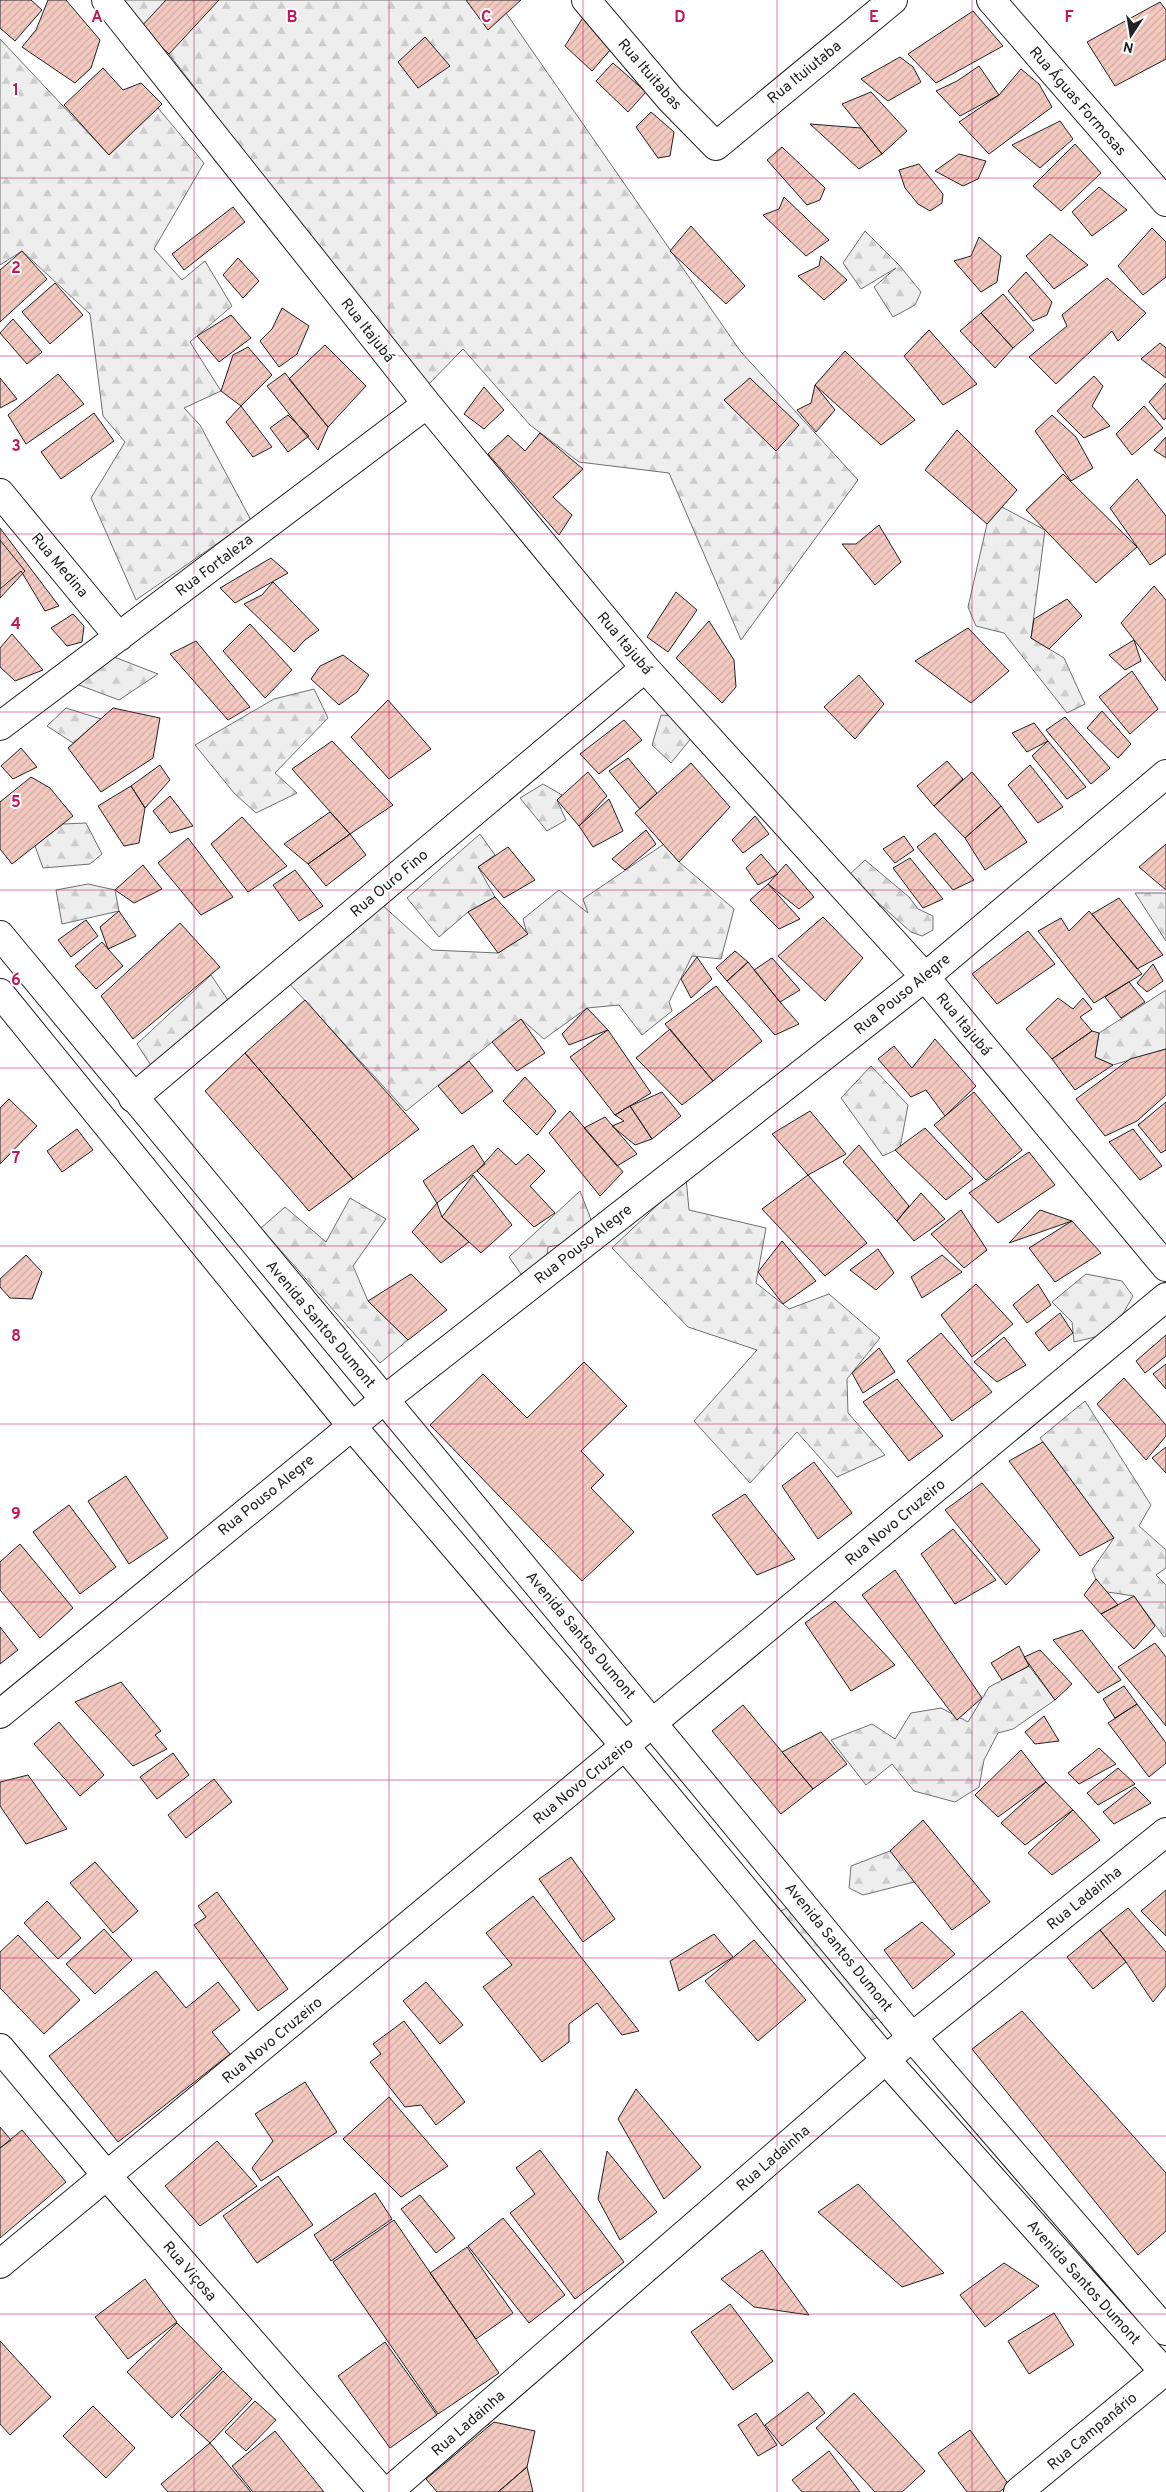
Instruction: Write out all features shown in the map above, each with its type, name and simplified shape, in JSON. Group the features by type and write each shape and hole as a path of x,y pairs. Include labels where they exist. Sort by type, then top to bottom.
{"street":[{"name":"Rua Itajubá","path":"106,0 426,404 645,668 925,978 1166,1267"},
{"name":"Rua Ituitabas","path":"586,0 670,99 716,146"},
{"name":"Rua Ituiutaba","path":"716,146 893,0"},
{"name":"Rua Águas Formosas","path":"991,0 1166,202"},
{"name":"Rua Fortaleza","path":"0,726 426,404"},
{"name":"Rua Medina","path":"0,494 119,637"},
{"name":"Rua Ouro Fino","path":"134,1098 645,668"},
{"name":"Rua Pouso Alegre","path":"0,1714 351,1425 925,978 1166,774"},
{"name":"Avenida Santos Dumont","path":"0,935 384,1400 654,1722 912,2037 1166,2331"},
{"name":"Avenida Santos Dumont","path":"0,993 351,1425 625,1746 886,2060 1165,2372"},
{"name":"Rua Novo Cruzeiro","path":"0,2264 108,2177 1166,1297"},
{"name":"Rua Ladainha","path":"388,2492 912,2037 1166,1832"},
{"name":"Rua Viçosa","path":"0,2048 108,2177 383,2492"},
{"name":"Rua Campanário","path":"1018,2492 1165,2372"}],"green space":[{"path":"119,0 497,0 741,352 858,480 741,640 669,473 579,462 530,425 463,349 425,388 169,54 140,28"},
{"path":"0,39 109,155 158,108 204,163 154,249 182,280 205,261 232,306 190,342 221,391 184,408 200,425 251,520 136,600 91,498 125,442 103,416 90,314 22,251 0,265"},
{"path":"865,231 900,266 921,292 915,305 893,317 874,287 896,268 861,289 843,263"},
{"path":"1002,507 1045,530 1031,638 1064,658 1085,704 1067,713 1004,633 976,626 968,607 987,524"},
{"path":"109,655 158,674 119,700 79,685"},
{"path":"314,689 328,718 275,773 297,793 256,813 234,793 195,745 274,699"},
{"path":"66,708 101,719 73,743 47,726"},
{"path":"661,715 675,716 693,736 671,763 652,745"},
{"path":"543,784 562,795 557,800 566,820 547,831 520,798"},
{"path":"86,823 102,854 90,864 43,868 35,846 63,824"},
{"path":"480,834 495,855 478,867 495,897 468,912 439,937 407,898"},
{"path":"664,844 679,862 734,909 721,959 692,956 669,1002 672,1011 642,1035 619,1005 587,1008 544,1039 521,1019 406,1111 287,981 380,903 432,950 498,953 527,934 523,919 559,890 588,913 583,899"},
{"path":"865,860 909,897 918,909 933,916 933,930 922,936 911,932 848,876"},
{"path":"88,884 115,890 119,911 62,924 56,890"},
{"path":"1135,893 1166,893 1166,941"},
{"path":"211,975 236,1012 152,1067 137,1044"},
{"path":"1166,990 1166,1049 1113,1065 1095,1057 1099,1033"},
{"path":"871,1066 908,1105 900,1148 883,1156 841,1098"},
{"path":"686,1178 689,1210 766,1228 756,1283 789,1309 829,1294 880,1338 847,1379 848,1413 885,1455 837,1477 797,1432 750,1483 694,1421 757,1350 688,1327 612,1248"},
{"path":"580,1191 592,1222 565,1244 548,1247 546,1263 521,1274 509,1257"},
{"path":"350,1198 386,1219 353,1266 368,1301 408,1340 380,1363 261,1228 285,1207 326,1242"},
{"path":"1086,1274 1122,1281 1133,1296 1112,1333 1074,1342 1072,1322 1052,1302"},
{"path":"1085,1401 1151,1505 1139,1526 1166,1550 1166,1568 1156,1575 1166,1585 1166,1636 1164,1637 1134,1596 1101,1591 1092,1570 1114,1538 1040,1438"},
{"path":"1029,1666 1055,1700 1013,1729 998,1733 984,1760 979,1787 955,1802 914,1791 892,1764 866,1785 831,1740 872,1724 895,1739 911,1713 941,1708 968,1722 989,1687"},
{"path":"890,1851 913,1854 922,1880 863,1895 849,1888 851,1866"},
{"path":"787,1908 878,2017 868,2022 777,1913"}],"building":[{"path":"0,0 31,0 42,10 15,41 0,28"},
{"path":"48,0 66,0 100,40 91,68 75,83 22,47 36,30"},
{"path":"166,0 219,0 169,54 140,28"},
{"path":"466,0 521,0 488,30"},
{"path":"1160,2 1166,10 1166,59 1115,86 1087,42"},
{"path":"973,11 1003,46 936,83 908,54"},
{"path":"584,16 617,42 592,71 565,46"},
{"path":"425,37 450,66 418,88 398,62"},
{"path":"900,57 913,67 921,82 888,101 861,79"},
{"path":"613,63 646,92 628,112 596,81"},
{"path":"979,66 999,95 960,116 936,91 957,81"},
{"path":"103,68 123,90 141,83 162,104 109,155 64,105"},
{"path":"1021,69 1039,84 1052,107 989,154 959,122 999,95"},
{"path":"871,92 907,131 882,154 842,104"},
{"path":"651,112 674,132 670,156 658,158 636,127"},
{"path":"1060,121 1073,139 1040,168 1012,145"},
{"path":"810,124 861,128 882,154 859,169"},
{"path":"1075,144 1101,173 1061,211 1033,186"},
{"path":"782,147 825,188 820,200 807,205 767,160"},
{"path":"959,154 986,161 978,179 963,186 935,171"},
{"path":"919,164 943,194 942,203 930,211 918,204 905,188 899,170"},
{"path":"1099,187 1127,210 1092,236 1072,212"},
{"path":"784,197 829,240 806,256 763,215 779,209"},
{"path":"233,207 245,222 184,270 172,254"},
{"path":"691,226 745,286 726,304 670,251"},
{"path":"1152,228 1166,242 1166,277 1143,295 1118,266"},
{"path":"1050,234 1088,265 1054,289 1026,256"},
{"path":"979,237 1001,256 997,282 981,292 954,261 971,256"},
{"path":"22,251 47,279 0,322 0,270"},
{"path":"821,256 847,280 824,300 798,276 819,266"},
{"path":"238,258 259,281 243,298 223,275"},
{"path":"1026,272 1052,302 1047,315 1033,321 1008,291"},
{"path":"1107,278 1146,313 1118,341 1112,331 1056,384 1029,357 1067,326 1062,315"},
{"path":"55,283 83,315 50,344 22,312"},
{"path":"1003,294 1034,330 1013,348 981,313"},
{"path":"282,308 309,326 297,354 279,367 260,341 272,329"},
{"path":"981,313 1013,348 995,368 960,331"},
{"path":"231,315 251,338 219,362 197,336"},
{"path":"13,319 42,352 27,364 0,333"},
{"path":"929,330 977,384 943,405 904,356"},
{"path":"1160,343 1166,348 1166,378 1141,359"},
{"path":"325,345 366,386 328,427 289,379"},
{"path":"248,347 272,375 241,406 221,391 233,355"},
{"path":"845,351 915,420 881,445 815,385"},
{"path":"285,373 328,427 318,450 267,386"},
{"path":"58,374 84,404 26,444 8,415"},
{"path":"1094,376 1103,386 1092,406 1110,426 1084,438 1057,411"},
{"path":"0,378 17,399 0,408"},
{"path":"750,378 799,425 776,451 724,400"},
{"path":"1166,383 1166,418 1164,420 1149,402"},
{"path":"815,385 835,410 816,432 797,410 811,403"},
{"path":"484,387 504,410 484,429 464,414"},
{"path":"241,406 272,447 253,457 226,422"},
{"path":"1144,406 1163,428 1132,455 1116,434"},
{"path":"94,413 114,441 61,479 41,452"},
{"path":"288,415 309,436 288,452 270,428"},
{"path":"1052,415 1076,437 1093,468 1071,481 1035,431"},
{"path":"957,430 1017,490 987,524 925,470"},
{"path":"540,433 583,469 553,497 572,515 559,535 488,454 508,435 525,451"},
{"path":"1166,437 1166,458 1154,450"},
{"path":"1063,474 1137,547 1096,583 1026,510"},
{"path":"1137,479 1166,516 1166,554 1150,565 1110,508"},
{"path":"879,525 901,562 875,585 842,544 856,544"},
{"path":"0,528 59,606 45,611 21,571 0,589"},
{"path":"0,540 25,571 0,598"},
{"path":"271,558 288,573 235,603 220,588"},
{"path":"273,582 319,630 305,640 294,652 244,604 262,595"},
{"path":"1154,586 1166,600 1166,681 1121,623"},
{"path":"676,592 697,610 668,652 647,637"},
{"path":"1067,599 1082,616 1049,649 1031,638 1034,619"},
{"path":"73,614 84,626 82,642 67,646 51,628"},
{"path":"709,621 734,660 736,687 722,703 676,658"},
{"path":"250,624 292,670 265,698 223,651"},
{"path":"968,628 1009,671 971,703 915,661"},
{"path":"12,634 43,670 15,681 0,667 0,648"},
{"path":"1134,640 1141,661 1125,670 1109,655"},
{"path":"196,641 250,707 228,720 170,654"},
{"path":"343,655 369,675 357,692 339,705 311,679 320,666"},
{"path":"1132,671 1158,709 1130,734 1099,697"},
{"path":"859,675 884,704 855,739 824,707"},
{"path":"388,700 431,749 389,779 351,737"},
{"path":"113,708 160,718 153,758 101,792 68,748"},
{"path":"1102,711 1131,744 1118,758 1087,728"},
{"path":"1065,717 1110,768 1091,784 1046,730"},
{"path":"624,720 642,740 599,774 580,754"},
{"path":"1034,723 1048,741 1027,752 1012,733"},
{"path":"332,741 393,805 350,834 292,769"},
{"path":"1048,741 1086,787 1067,799 1032,756"},
{"path":"21,748 37,767 13,779 1,766"},
{"path":"628,758 657,793 640,809 609,771"},
{"path":"947,761 963,779 934,806 917,786"},
{"path":"691,763 730,807 679,862 635,813"},
{"path":"160,765 170,780 145,808 131,786"},
{"path":"1030,765 1063,807 1038,823 1008,785"},
{"path":"588,772 607,796 579,826 557,800"},
{"path":"972,772 1001,806 965,838 934,806"},
{"path":"31,777 50,788 73,816 12,864 0,849 0,802"},
{"path":"131,786 145,808 139,843 124,846 98,806"},
{"path":"170,796 193,826 170,833 153,811"},
{"path":"609,799 623,831 593,847 579,826"},
{"path":"1001,806 1027,842 985,870 965,838"},
{"path":"330,812 350,834 308,864 284,844"},
{"path":"755,816 769,834 743,853 732,840"},
{"path":"242,817 287,866 248,892 211,844"},
{"path":"646,830 656,844 625,870 612,859"},
{"path":"935,833 974,880 953,890 917,847"},
{"path":"350,834 366,855 326,886 308,864"},
{"path":"904,836 914,850 895,863 883,849"},
{"path":"188,838 233,897 201,915 158,863"},
{"path":"1166,844 1166,890 1139,867"},
{"path":"508,847 535,880 504,898 478,867"},
{"path":"761,854 778,874 758,885 746,868"},
{"path":"910,858 943,899 923,908 893,868"},
{"path":"786,864 814,897 799,909 768,884"},
{"path":"143,865 162,889 134,903 115,890"},
{"path":"295,870 323,906 299,921 273,885"},
{"path":"768,884 800,919 779,929 750,900"},
{"path":"495,897 528,934 498,953 468,912"},
{"path":"1119,898 1163,955 1137,969 1092,914"},
{"path":"119,911 136,936 108,949 100,927"},
{"path":"1089,911 1142,974 1094,1003 1038,931 1061,918 1069,931"},
{"path":"823,917 863,958 825,1001 778,956"},
{"path":"86,920 98,936 71,957 58,940"},
{"path":"180,923 220,967 133,1039 101,996"},
{"path":"1028,931 1055,964 997,1004 972,974"},
{"path":"102,942 123,966 96,989 75,966"},
{"path":"735,951 748,962 727,981 716,968"},
{"path":"697,957 712,979 691,998 681,979"},
{"path":"772,958 800,990 780,1002 754,970"},
{"path":"748,962 799,1024 775,1035 727,981"},
{"path":"1153,964 1163,981 1147,992 1137,983"},
{"path":"1129,982 1145,1002 1121,1018 1105,997"},
{"path":"716,986 762,1041 713,1081 665,1024"},
{"path":"1058,998 1073,1009 1083,998 1092,1009 1080,1017 1092,1031 1052,1059 1026,1029"},
{"path":"305,1000 419,1129 353,1179 245,1053"},
{"path":"587,1008 608,1030 569,1045 562,1034"},
{"path":"521,1019 545,1053 517,1071 492,1042"},
{"path":"670,1029 713,1081 682,1105 636,1058"},
{"path":"608,1030 651,1093 615,1115 570,1057"},
{"path":"1092,1031 1099,1033 1095,1057 1113,1065 1075,1090 1052,1059"},
{"path":"935,1039 976,1086 945,1116 926,1090 911,1097 878,1059 894,1046 912,1068"},
{"path":"1166,1049 1166,1095 1137,1121 1105,1136 1076,1099 1130,1059"},
{"path":"245,1053 353,1179 309,1211 205,1091"},
{"path":"469,1061 493,1091 462,1114 438,1086"},
{"path":"525,1077 556,1111 537,1135 503,1101"},
{"path":"662,1092 681,1116 652,1139 630,1106"},
{"path":"974,1092 1022,1150 986,1180 934,1125"},
{"path":"9,1099 37,1126 0,1164 0,1108"},
{"path":"1166,1102 1166,1150 1161,1153 1138,1125"},
{"path":"630,1106 652,1139 635,1145 612,1126 624,1121 615,1115"},
{"path":"570,1111 623,1172 600,1196 549,1133"},
{"path":"810,1111 846,1154 808,1175 772,1134"},
{"path":"605,1117 637,1154 617,1166 584,1128"},
{"path":"925,1128 973,1179 946,1200 895,1150"},
{"path":"77,1129 93,1150 62,1172 47,1151"},
{"path":"1133,1129 1162,1166 1140,1180 1109,1142"},
{"path":"473,1145 485,1164 437,1203 423,1181"},
{"path":"859,1145 909,1206 897,1221 843,1162"},
{"path":"498,1148 516,1165 528,1154 545,1171 530,1186 555,1213 534,1227 477,1171"},
{"path":"1029,1152 1055,1185 998,1223 969,1193"},
{"path":"473,1175 512,1225 481,1253 442,1217"},
{"path":"808,1175 867,1243 825,1276 762,1209"},
{"path":"921,1193 945,1219 914,1241 897,1221"},
{"path":"437,1203 442,1217 469,1242 441,1263 412,1232"},
{"path":"961,1210 987,1250 964,1268 931,1234"},
{"path":"1040,1210 1072,1221 1009,1243"},
{"path":"1072,1221 1101,1253 1055,1282 1029,1248"},
{"path":"782,1241 816,1281 783,1304 758,1272"},
{"path":"878,1249 894,1273 876,1290 850,1270"},
{"path":"26,1255 42,1272 32,1299 10,1298 0,1287 0,1279"},
{"path":"942,1255 962,1272 922,1298 911,1277"},
{"path":"411,1274 447,1310 408,1340 368,1301"},
{"path":"976,1284 1013,1324 972,1357 941,1315"},
{"path":"1038,1284 1051,1305 1027,1323 1013,1305"},
{"path":"1060,1313 1073,1333 1049,1351 1035,1333"},
{"path":"941,1333 992,1392 952,1421 907,1361"},
{"path":"1166,1335 1166,1356 1145,1373 1136,1361"},
{"path":"1004,1337 1026,1365 997,1382 974,1362"},
{"path":"879,1348 895,1372 863,1393 852,1373"},
{"path":"584,1362 627,1406 581,1451 604,1475 591,1488 634,1532 582,1581 430,1425 483,1374 527,1418"},
{"path":"1166,1364 1166,1389 1153,1374"},
{"path":"1124,1378 1166,1425 1166,1436 1146,1460 1097,1404"},
{"path":"897,1379 943,1436 909,1461 863,1402"},
{"path":"1043,1442 1114,1538 1080,1556 1009,1461"},
{"path":"1166,1447 1166,1473 1152,1458"},
{"path":"814,1462 852,1513 818,1539 782,1486"},
{"path":"126,1476 168,1538 129,1564 88,1501"},
{"path":"982,1483 1040,1550 1006,1585 945,1510"},
{"path":"745,1494 795,1559 757,1575 712,1515"},
{"path":"69,1505 116,1567 80,1594 33,1532"},
{"path":"953,1529 996,1580 955,1604 921,1554"},
{"path":"20,1544 73,1608 40,1638 0,1590 0,1562"},
{"path":"895,1570 982,1698 957,1720 862,1595"},
{"path":"1096,1579 1118,1605 1101,1614 1084,1595"},
{"path":"1134,1596 1155,1626 1134,1649 1101,1614"},
{"path":"835,1601 895,1665 851,1691 805,1623"},
{"path":"0,1627 18,1650 0,1664"},
{"path":"1082,1630 1121,1680 1098,1693 1053,1640"},
{"path":"1155,1643 1166,1657 1166,1726 1118,1667"},
{"path":"1019,1646 1029,1666 1002,1680 991,1663"},
{"path":"1040,1650 1072,1684 1055,1700 1024,1657"},
{"path":"121,1682 161,1731 155,1735 167,1749 133,1766 75,1702"},
{"path":"1124,1686 1137,1704 1115,1718 1103,1699"},
{"path":"1137,1704 1166,1743 1166,1763 1149,1777 1108,1723"},
{"path":"743,1705 813,1789 781,1814 712,1731"},
{"path":"1044,1716 1059,1741 1035,1744 1025,1732"},
{"path":"59,1722 104,1775 80,1796 34,1744"},
{"path":"821,1732 847,1764 813,1789 782,1752"},
{"path":"1099,1748 1116,1764 1079,1784 1068,1773"},
{"path":"1021,1750 1046,1782 998,1817 975,1795"},
{"path":"173,1753 189,1775 157,1799 140,1777"},
{"path":"1118,1768 1135,1784 1098,1805 1087,1793"},
{"path":"28,1775 67,1829 26,1844 0,1806 0,1782"},
{"path":"214,1779 232,1802 186,1838 168,1815"},
{"path":"1046,1782 1073,1810 1025,1845 1001,1823"},
{"path":"1135,1787 1151,1803 1114,1824 1103,1812"},
{"path":"1073,1810 1100,1840 1052,1875 1028,1853"},
{"path":"923,1820 990,1902 952,1930 890,1851"},
{"path":"571,1857 615,1919 583,1942 539,1879"},
{"path":"95,1862 138,1911 113,1933 70,1883"},
{"path":"1166,1890 1166,1936 1141,1911"},
{"path":"217,1892 288,1989 258,2011 194,1925 206,1917 198,1906"},
{"path":"533,1896 639,2031 622,2035 597,2003 569,2024 569,2042 542,2062 483,1987 512,1965 486,1933"},
{"path":"47,1901 81,1938 58,1959 24,1923"},
{"path":"1128,1908 1166,1952 1166,1986 1153,2002 1126,1962 1100,1930"},
{"path":"922,1922 955,1954 913,1989 884,1950"},
{"path":"104,1929 132,1960 95,1994 66,1964"},
{"path":"1100,1930 1126,1962 1093,1989 1067,1957"},
{"path":"714,1934 733,1957 679,1991 670,1961"},
{"path":"18,1935 80,2000 44,2034 0,1988 0,1952"},
{"path":"754,1940 806,2000 758,2041 705,1981"},
{"path":"156,1971 186,2008 218,1982 240,2010 212,2032 230,2054 118,2142 49,2056"},
{"path":"426,1982 463,2025 440,2044 403,2001"},
{"path":"1022,2011 1166,2173 1166,2231 1138,2255 972,2049"},
{"path":"404,2021 465,2102 436,2125 421,2105 405,2107 370,2062 381,2054 373,2044"},
{"path":"305,2082 337,2132 261,2181 252,2168 273,2141 255,2114"},
{"path":"636,2089 701,2167 664,2199 618,2119"},
{"path":"389,2097 448,2166 401,2197 343,2139"},
{"path":"0,2127 11,2140 0,2148"},
{"path":"22,2130 66,2182 0,2238 0,2148"},
{"path":"217,2141 257,2186 200,2226 165,2186"},
{"path":"540,2150 624,2262 575,2299 510,2213 535,2194 516,2168"},
{"path":"607,2151 657,2212 620,2240 598,2199"},
{"path":"278,2176 313,2225 257,2263 223,2216"},
{"path":"858,2184 944,2273 902,2287 818,2212"},
{"path":"375,2193 392,2219 331,2261 314,2235"},
{"path":"420,2195 455,2238 436,2253 401,2209"},
{"path":"503,2218 565,2295 529,2323 468,2246"},
{"path":"394,2220 499,2373 438,2414 333,2262"},
{"path":"467,2247 513,2313 476,2339 430,2273"},
{"path":"762,2250 809,2315 754,2307 721,2279"},
{"path":"1004,2263 1039,2286 985,2327 960,2295"},
{"path":"145,2279 177,2322 128,2359 95,2317"},
{"path":"730,2304 773,2361 733,2390 691,2332"},
{"path":"1054,2313 1074,2345 1029,2374 1008,2341"},
{"path":"177,2323 222,2369 172,2418 127,2372"},
{"path":"0,2341 51,2397 10,2435 0,2424"},
{"path":"385,2342 437,2415 390,2448 338,2376"},
{"path":"223,2371 252,2399 210,2443 180,2415"},
{"path":"808,2392 825,2413 782,2446 765,2425"},
{"path":"854,2393 925,2471 902,2492 875,2492 816,2428"},
{"path":"255,2401 276,2420 246,2451 225,2432"},
{"path":"93,2406 135,2448 106,2478 63,2436"},
{"path":"756,2413 777,2445 758,2456 738,2425"},
{"path":"494,2422 535,2431 527,2467 498,2492 437,2492 426,2479"},
{"path":"970,2430 1009,2485 999,2492 967,2492 938,2453"},
{"path":"275,2431 324,2492 253,2492 232,2466"},
{"path":"210,2443 251,2492 168,2492 161,2484"},
{"path":"829,2451 860,2492 802,2492 792,2480"},
{"path":"527,2467 533,2492 498,2492"}]}
